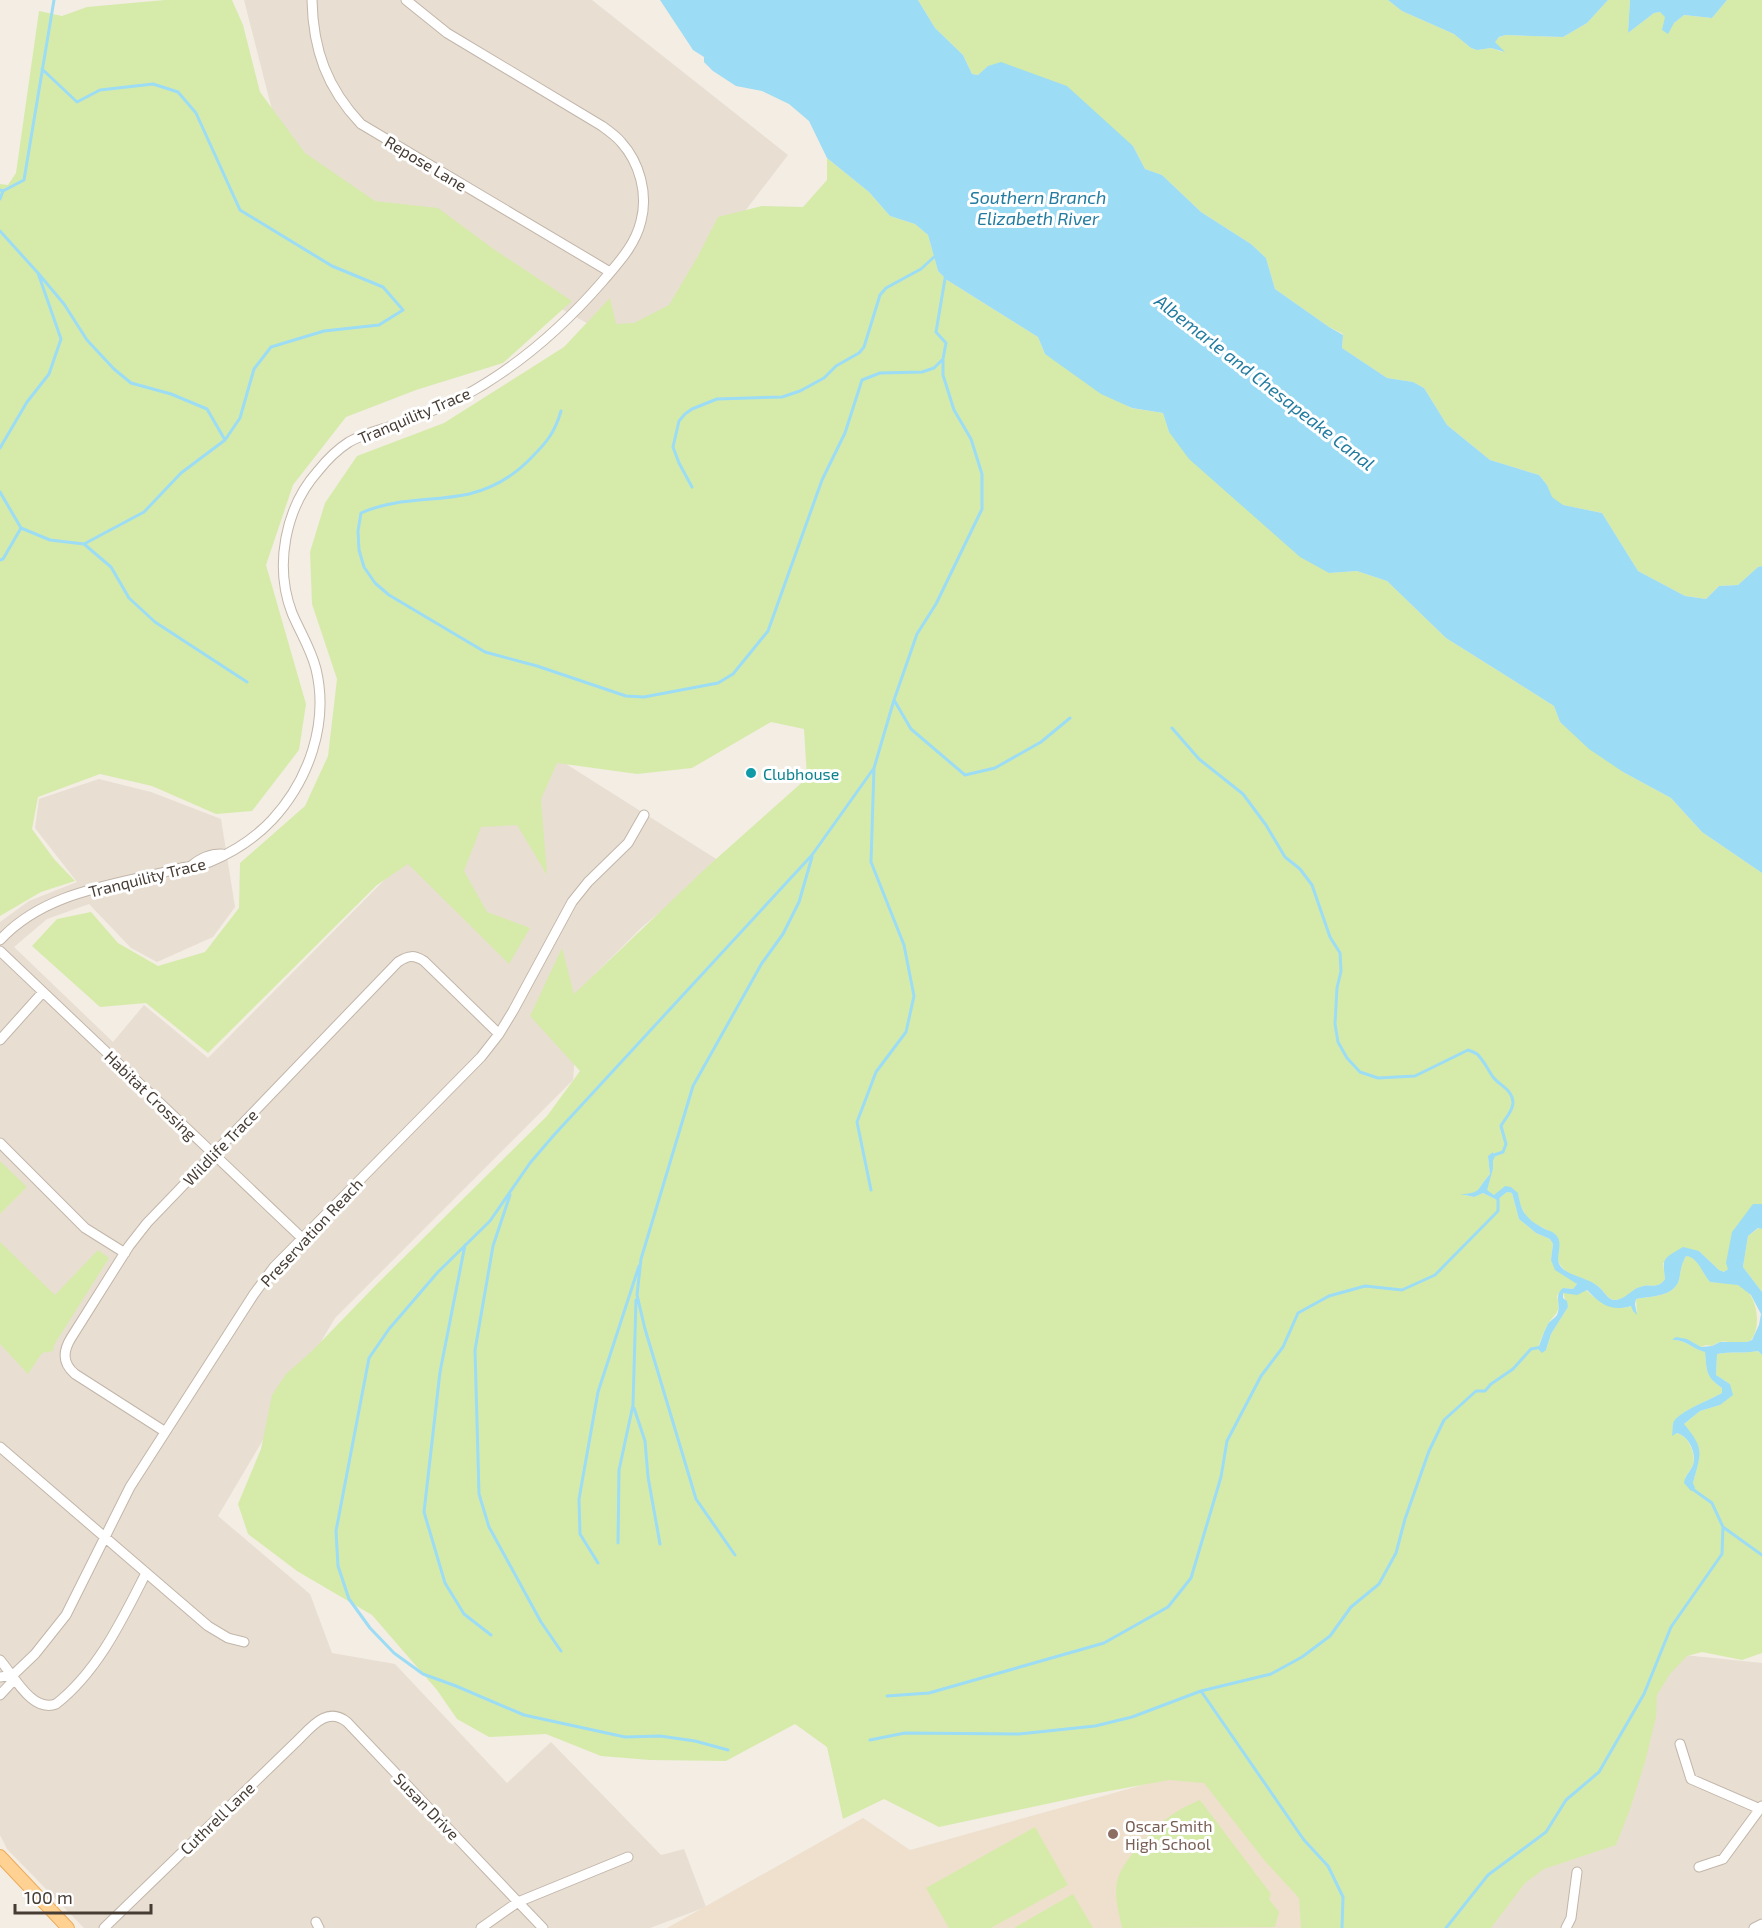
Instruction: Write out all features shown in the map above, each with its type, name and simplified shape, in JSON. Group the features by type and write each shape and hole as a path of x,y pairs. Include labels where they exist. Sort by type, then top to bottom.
{"main road":[{"path":"0,1856 68,1928"}],"street":[{"name":"Repose Lane","path":"312,0 318,45 328,81 347,109 361,124 610,272"},
{"name":"Tranquility Trace","path":"0,940 20,921 45,905 83,892 192,866 207,856 225,854 261,831 287,802 307,765 318,731 321,708 317,672 310,650 289,604 284,559 286,536 292,517 309,482 319,469 350,442 460,398 503,372 556,330 631,247 642,220 643,198 641,180 636,166 621,141 603,126 447,33 406,0"},
{"name":"Preservation Reach","path":"0,1695 12,1682 13,1675 35,1654 66,1615 130,1487 254,1294 274,1267 481,1057 499,1034 572,902 588,882 628,843 644,815"},
{"name":"Habitat Crossing","path":"0,951 303,1239"},
{"name":"Wildlife Trace","path":"164,1431 75,1374 70,1370 65,1359 67,1344 125,1253 147,1223 398,962 407,956 416,956 424,961 499,1034"},
{"path":"0,1040 43,992"},
{"path":"0,1143 85,1228 125,1253"},
{"path":"0,1447 208,1626 228,1638 244,1642"},
{"path":"0,1660 32,1700 41,1706 49,1707 56,1704 95,1663 146,1574"},
{"path":"0,1677 13,1675"},
{"name":"Susan Drive","path":"334,1715 347,1722 543,1928"},
{"name":"Cuthrell Lane","path":"104,1928 321,1718 334,1715"},
{"path":"1680,1744 1691,1779 1761,1807 1723,1859 1699,1867"},
{"path":"481,1928 518,1902 628,1857"},
{"path":"1577,1872 1568,1925 1580,1928"},
{"path":"1754,1928 1762,1924"}],"shaded area":[{"path":"244,0 592,0 788,155 638,351 284,157"},
{"path":"525,738 721,862 642,927 580,989 573,1080 335,1318 218,1516 310,1594 332,1653 395,1664 507,1783 551,1742 661,1855 684,1849 706,1907 650,1928 84,1928 7,1849 0,1835 0,922 29,901 77,882 35,828 39,799 99,779 151,792 221,819 235,907 213,937 157,962 131,948 89,904 47,919 14,947 113,1042 144,1005 208,1058"},
{"path":"1664,1653 1762,1663 1762,1928 1451,1928"},
{"name":"Oscar Smith High School","path":"1214,1765 1309,1910 1305,1928 667,1928 863,1818 910,1850"}],"green space":[{"path":"165,0 232,0 243,25 260,92 305,153 375,201 438,208 495,250 572,301 503,363 416,390 346,417 293,485 266,565 306,704 299,750 252,811 216,814 152,786 100,774 38,797 32,829 54,859 75,881 41,892 0,916 0,184 8,185 16,173 39,11 62,16 87,7"},
{"path":"918,0 1388,0 1402,11 1454,34 1471,48 1477,50 1491,48 1503,52 1494,41 1500,37 1506,35 1563,37 1587,23 1608,0 1630,0 1628,33 1654,13 1660,12 1674,23 1684,15 1712,18 1727,0 1762,0 1762,566 1738,585 1719,586 1706,599 1685,596 1638,571 1602,513 1562,505 1551,497 1547,485 1539,475 1490,460 1447,425 1424,388 1413,382 1387,378 1342,348 1343,334 1329,327 1275,289 1266,258 1251,244 1201,212 1162,175 1145,169 1133,146 988,66 978,75 972,74 963,55 935,28"},
{"path":"827,158 869,192 890,216 915,224 928,235 938,271 947,280 1038,337 1045,354 1131,408 1163,413 1169,432 1329,573 1357,571 1387,581 1446,638 1554,706 1560,722 1623,772 1671,798 1702,832 1762,873 1762,1204 1753,1205 1728,1269 1724,1272 1719,1270 1699,1251 1663,1263 1665,1279 1660,1284 1640,1287 1619,1300 1612,1300 1598,1286 1564,1270 1557,1255 1555,1234 1528,1220 1511,1187 1494,1195 1486,1190 1493,1169 1488,1156 1490,1174 1477,1190 1464,1195 1474,1197 1483,1193 1497,1200 1507,1192 1512,1193 1519,1219 1536,1233 1550,1239 1553,1244 1551,1260 1577,1284 1573,1289 1563,1288 1557,1296 1558,1310 1550,1321 1538,1349 1546,1350 1551,1334 1568,1307 1563,1293 1586,1290 1607,1305 1632,1306 1637,1313 1636,1299 1661,1295 1676,1286 1686,1256 1697,1262 1710,1282 1738,1284 1750,1294 1756,1309 1757,1325 1749,1341 1745,1343 1720,1342 1712,1346 1701,1347 1686,1339 1673,1340 1705,1352 1710,1376 1722,1388 1722,1393 1684,1413 1673,1424 1673,1435 1677,1433 1685,1438 1692,1451 1693,1465 1685,1478 1693,1483 1699,1458 1698,1446 1683,1425 1700,1411 1720,1405 1730,1384 1716,1375 1717,1354 1758,1351 1762,1355 1762,1653 1742,1660 1702,1652 1687,1656 1670,1674 1657,1695 1656,1717 1645,1762 1616,1845 1544,1869 1525,1883 1491,1928 1301,1928 1299,1898 1264,1860 1204,1783 1169,1780 939,1827 884,1799 843,1819 827,1747 795,1724 726,1761 650,1760 601,1756 546,1734 489,1737 457,1719 437,1690 372,1615 297,1571 248,1534 238,1504 261,1449 272,1395 286,1374 312,1351 547,1116 580,1071 530,1016 562,948 574,994 706,868 807,778 804,729 771,722 692,768 637,774 557,763 541,799 547,875 517,825 481,827 464,871 487,912 530,928 509,964 408,864 377,885 208,1053 146,1003 100,1007 32,946 57,919 91,912 118,943 158,966 205,952 239,908 240,863 305,806 328,756 337,679 312,604 310,552 325,503 357,456 444,423 564,347 610,298 616,324 634,323 669,305 718,217 762,206 803,207 827,180"},
{"path":"0,1161 27,1187 0,1214"},
{"path":"1759,1228 1762,1229 1762,1292 1743,1267 1748,1236"},
{"path":"0,1242 55,1295 98,1250 109,1258 54,1345 53,1351 42,1353 28,1374 0,1344"},
{"path":"1200,1800 1271,1894 1269,1899 1279,1912 1275,1927 1122,1928 1116,1888 1123,1867 1162,1822 1179,1810"},
{"path":"1035,1827 1068,1885 991,1928 949,1928 926,1888"},
{"path":"1073,1894 1093,1928 1014,1928"}],"water":[{"name":"Southern Branch Elizabeth River","path":"660,0 918,0 935,28 963,55 972,74 978,75 988,66 1001,62 1067,86 1133,146 1145,169 1162,175 1201,212 1251,244 1266,258 1275,289 1343,335 1342,348 1387,378 1413,382 1424,388 1447,425 1490,460 1539,475 1547,485 1552,497 1563,505 1602,513 1638,571 1685,596 1706,599 1719,586 1738,585 1762,566 1762,873 1702,832 1671,798 1623,772 1589,749 1560,722 1554,706 1446,638 1387,581 1357,571 1329,573 1300,557 1189,459 1169,432 1163,413 1132,408 1101,394 1045,354 1038,337 947,280 938,271 928,235 915,224 890,216 869,192 827,158 809,121 789,104 762,91 736,86 713,71 704,62 704,57 693,50"},
{"path":"1388,0 1608,0 1587,23 1563,37 1506,35 1499,37 1495,42 1505,52 1491,48 1477,50 1471,48 1454,34 1402,11"},
{"path":"1630,0 1727,0 1712,18 1684,15 1674,23 1668,34 1662,30 1665,17 1660,12 1654,13 1628,33"},
{"path":"1493,1152 1493,1169 1487,1190 1494,1195 1505,1186 1511,1187 1518,1193 1528,1218 1554,1233 1558,1238 1558,1260 1562,1268 1595,1284 1613,1300 1640,1287 1660,1284 1665,1279 1664,1262 1683,1247 1699,1251 1724,1272 1728,1269 1726,1263 1732,1232 1753,1204 1762,1204 1762,1229 1758,1228 1748,1236 1743,1267 1762,1292 1762,1355 1758,1351 1717,1354 1716,1375 1730,1384 1733,1395 1720,1405 1700,1411 1684,1424 1695,1440 1699,1452 1693,1483 1695,1488 1691,1491 1684,1483 1693,1465 1693,1451 1681,1435 1677,1433 1672,1436 1673,1423 1683,1413 1722,1393 1722,1388 1712,1380 1708,1373 1705,1352 1682,1341 1672,1340 1676,1337 1687,1339 1701,1347 1712,1346 1720,1342 1752,1340 1761,1314 1751,1295 1738,1285 1710,1282 1697,1262 1686,1256 1676,1286 1661,1295 1636,1299 1637,1315 1631,1306 1618,1308 1606,1306 1587,1290 1577,1295 1563,1293 1568,1307 1551,1334 1546,1350 1542,1353 1538,1349 1548,1324 1557,1315 1560,1291 1563,1288 1573,1289 1577,1284 1555,1270 1551,1260 1553,1244 1550,1239 1536,1233 1519,1219 1512,1193 1507,1192 1497,1200 1483,1193 1474,1197 1460,1194 1472,1193 1481,1186 1490,1174 1488,1156"}],"waterway":[{"path":"0,190 3,191 24,180 54,0"},
{"path":"42,69 77,102 100,90 153,84 178,92 196,113 240,210 332,266 383,287 403,310 379,325 324,331 271,347 254,369 240,418 225,440 181,473 144,512 84,544"},
{"path":"0,199 3,191"},
{"path":"0,231 38,273 61,339 49,374 27,402 0,448"},
{"path":"692,487 673,447 679,421 685,414 717,399 782,397 800,391 824,378 836,366 859,353 864,347 880,295 886,288 921,269 934,257 938,257"},
{"path":"38,273 64,304 87,340 114,369 131,383 171,394 207,409 225,440"},
{"path":"561,411 553,431 542,446 525,464 504,480 469,494 388,504 361,513 358,531 359,550 364,567 375,583 389,595 485,652 537,666 626,696 644,697 718,683 733,674 768,631 822,480 845,433 862,380 880,373 922,372 934,368 943,359 946,343 936,332 946,273"},
{"path":"728,1750 695,1741 660,1736 625,1737 524,1715 423,1674 394,1653 370,1628 349,1599 338,1566 336,1531 369,1358 389,1329 438,1272 490,1221 530,1163 554,1135 812,855 874,768 917,634 936,604 982,509 982,474 971,439 954,410 943,375 943,359"},
{"path":"0,492 21,528 3,559 0,560"},
{"path":"21,528 50,540 84,544 111,567 129,598 155,622 247,682"},
{"path":"894,700 911,729 965,775 995,768 1041,742 1070,718"},
{"path":"1172,728 1199,759 1243,794 1266,825 1285,857 1300,869 1312,885 1330,937 1340,953 1341,971 1337,988 1335,1024 1338,1042 1347,1058 1360,1072 1378,1078 1415,1076 1468,1050 1477,1054 1493,1077 1510,1094 1513,1102 1501,1126 1506,1144 1503,1152 1494,1155 1492,1159"},
{"path":"871,1190 857,1122 876,1072 906,1032 914,996 904,945 871,862 874,768"},
{"path":"735,1555 696,1499 637,1295 641,1259 693,1086 762,963 783,934 799,902 812,857"},
{"path":"510,1195 493,1246 475,1350 479,1494 489,1527 541,1622 561,1651"},
{"path":"887,1696 929,1693 1104,1643 1168,1607 1191,1578 1221,1477 1227,1441 1261,1376 1283,1347 1298,1313 1329,1296 1365,1286 1402,1290 1435,1275 1498,1211 1498,1198"},
{"path":"465,1245 440,1372 424,1512 445,1583 464,1614 491,1635"},
{"path":"598,1563 580,1534 579,1499 598,1392 639,1266"},
{"path":"618,1543 619,1470 633,1405 636,1300"},
{"path":"870,1740 905,1733 1019,1734 1095,1726 1132,1717 1201,1691 1271,1674 1302,1657 1330,1636 1351,1607 1379,1584 1396,1553 1405,1519 1429,1451 1444,1420 1476,1391 1485,1391 1513,1369 1531,1349 1542,1347"},
{"path":"634,1408 645,1441 648,1477 660,1544"},
{"path":"1691,1488 1712,1503 1723,1527 1762,1555"},
{"path":"1446,1928 1488,1875 1546,1832 1566,1800 1599,1772 1644,1694 1671,1627 1722,1554 1723,1527"},
{"path":"1201,1691 1304,1840 1328,1866 1343,1897 1342,1928"}],"place":[{"name":"Clubhouse","path":"751,773"},
{"name":"Oscar Smith High School","path":"1113,1834"}],"water label":[{"name":"Albemarle and Chesapeake Canal","path":"1265,382"}]}
